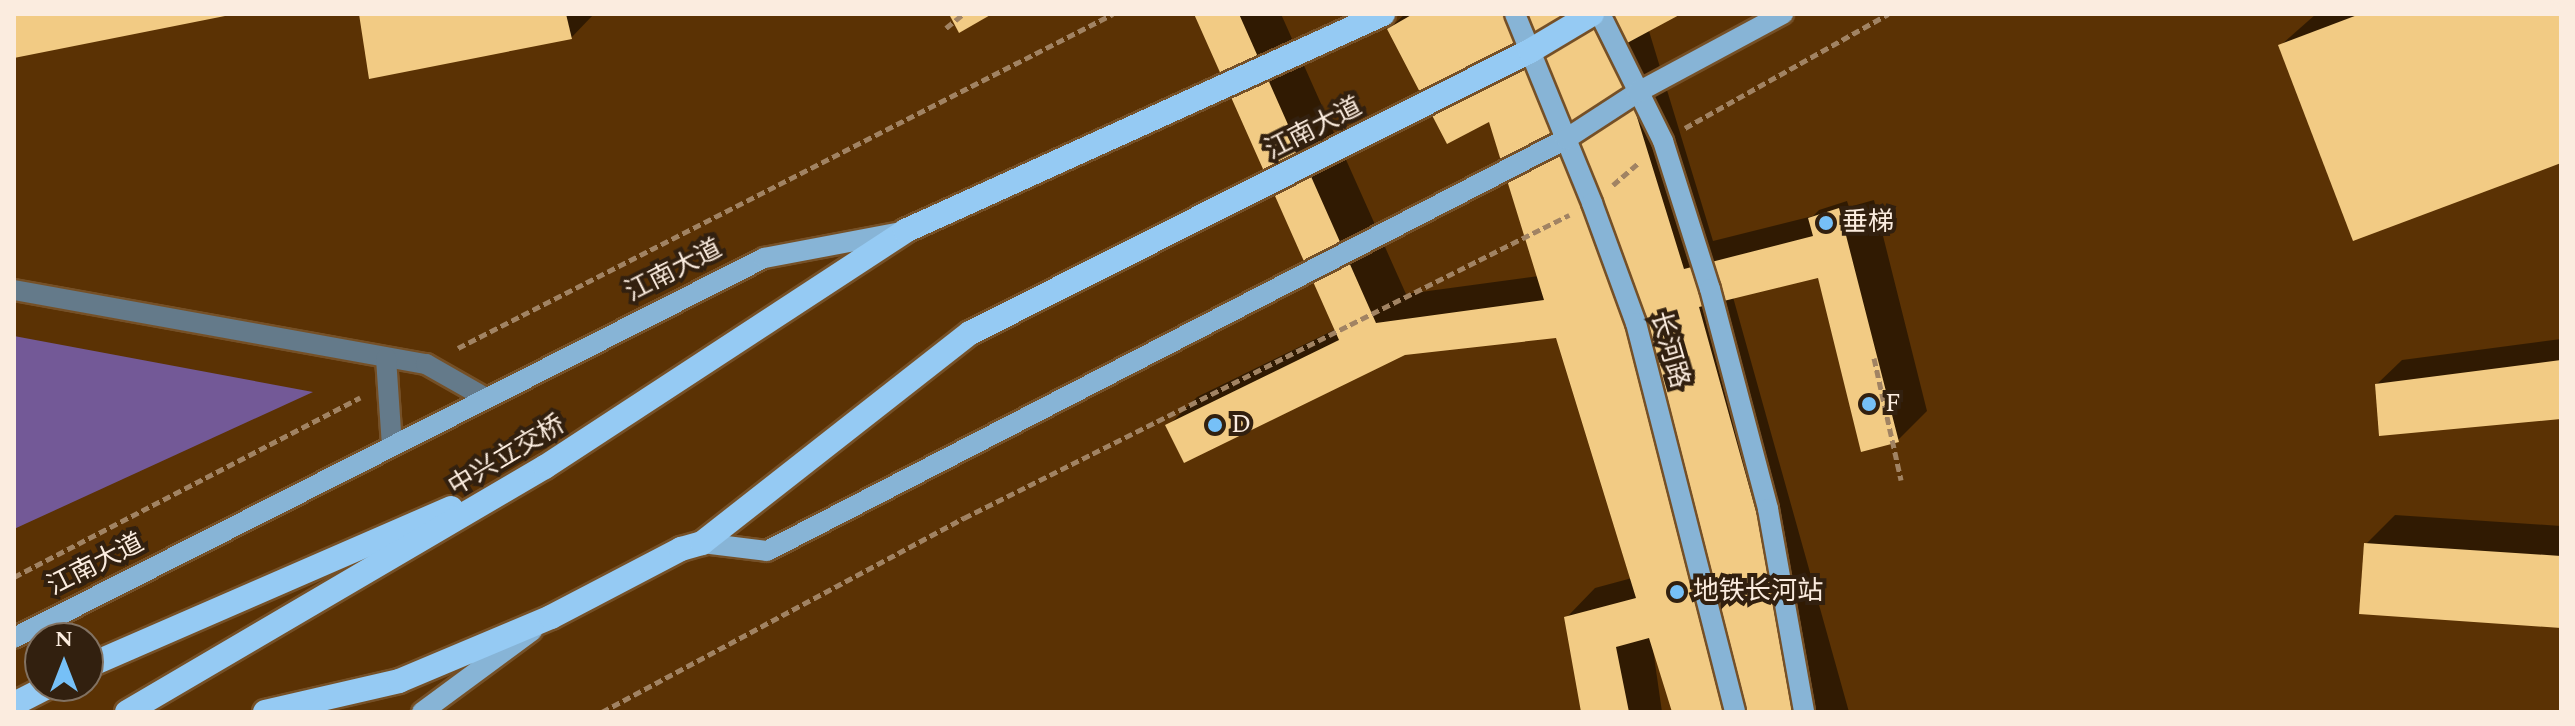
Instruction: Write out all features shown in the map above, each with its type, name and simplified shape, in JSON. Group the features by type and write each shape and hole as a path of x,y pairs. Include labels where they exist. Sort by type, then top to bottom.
{"highway":[{"name":"江南大道","path":"905,231 1383,14"},
{"name":"江南大道","path":"551,617 681,549 702,543 970,333 1530,51 1592,14"},
{"name":"中兴立交桥","path":"133,709 545,467 905,231"},
{"path":"104,658 545,467"},
{"path":"332,712 551,617"},
{"path":"265,712 399,681"}],"main road":[{"name":"长河路","path":"1515,14 1592,203 1636,323 1735,712"},
{"name":"长河路","path":"1600,14 1663,141 1710,289 1768,509 1804,712"},
{"path":"702,543 767,551 1566,139 1638,92 1783,14"},
{"name":"江南大道","path":"14,638 484,397 764,258 905,231"},
{"name":"江南大道","path":"422,712 551,617"}],"street":[{"path":"14,290 426,364 484,397"},
{"path":"386,358 392,445"}],"path":[{"path":"946,28 963,14"},
{"path":"426,364 1113,14"},
{"path":"602,712 964,518 1592,203 1663,141 1888,14"},
{"path":"1874,358 1901,480"},
{"path":"14,577 387,385"}],"shaded area":[{"path":"14,336 313,392 14,529"}],"building":[{"path":"14,14 230,14 230,15 14,58"},
{"path":"359,14 566,14 572,39 369,79"},
{"path":"949,14 992,14 959,33"},
{"path":"1194,14 1239,14 1376,323 1544,300 1489,122 1447,144 1387,29 1413,14 1681,14 1616,49 1684,269 1813,236 1808,218 1839,208 1899,442 1861,452 1818,278 1699,307 1812,712 1672,712 1649,638 1616,647 1629,712 1581,712 1564,617 1636,598 1556,338 1405,355 1184,463 1165,425 1339,340"},
{"path":"2360,14 2561,14 2561,163 2353,241 2278,45"},
{"path":"2561,360 2561,419 2379,436 2375,384"},
{"path":"2364,543 2561,556 2561,628 2359,614"}],"place":[{"name":"垂梯","path":"1826,223"},
{"name":"F","path":"1869,404"},
{"name":"D","path":"1215,425"},
{"name":"地铁长河站","path":"1677,592"}]}
